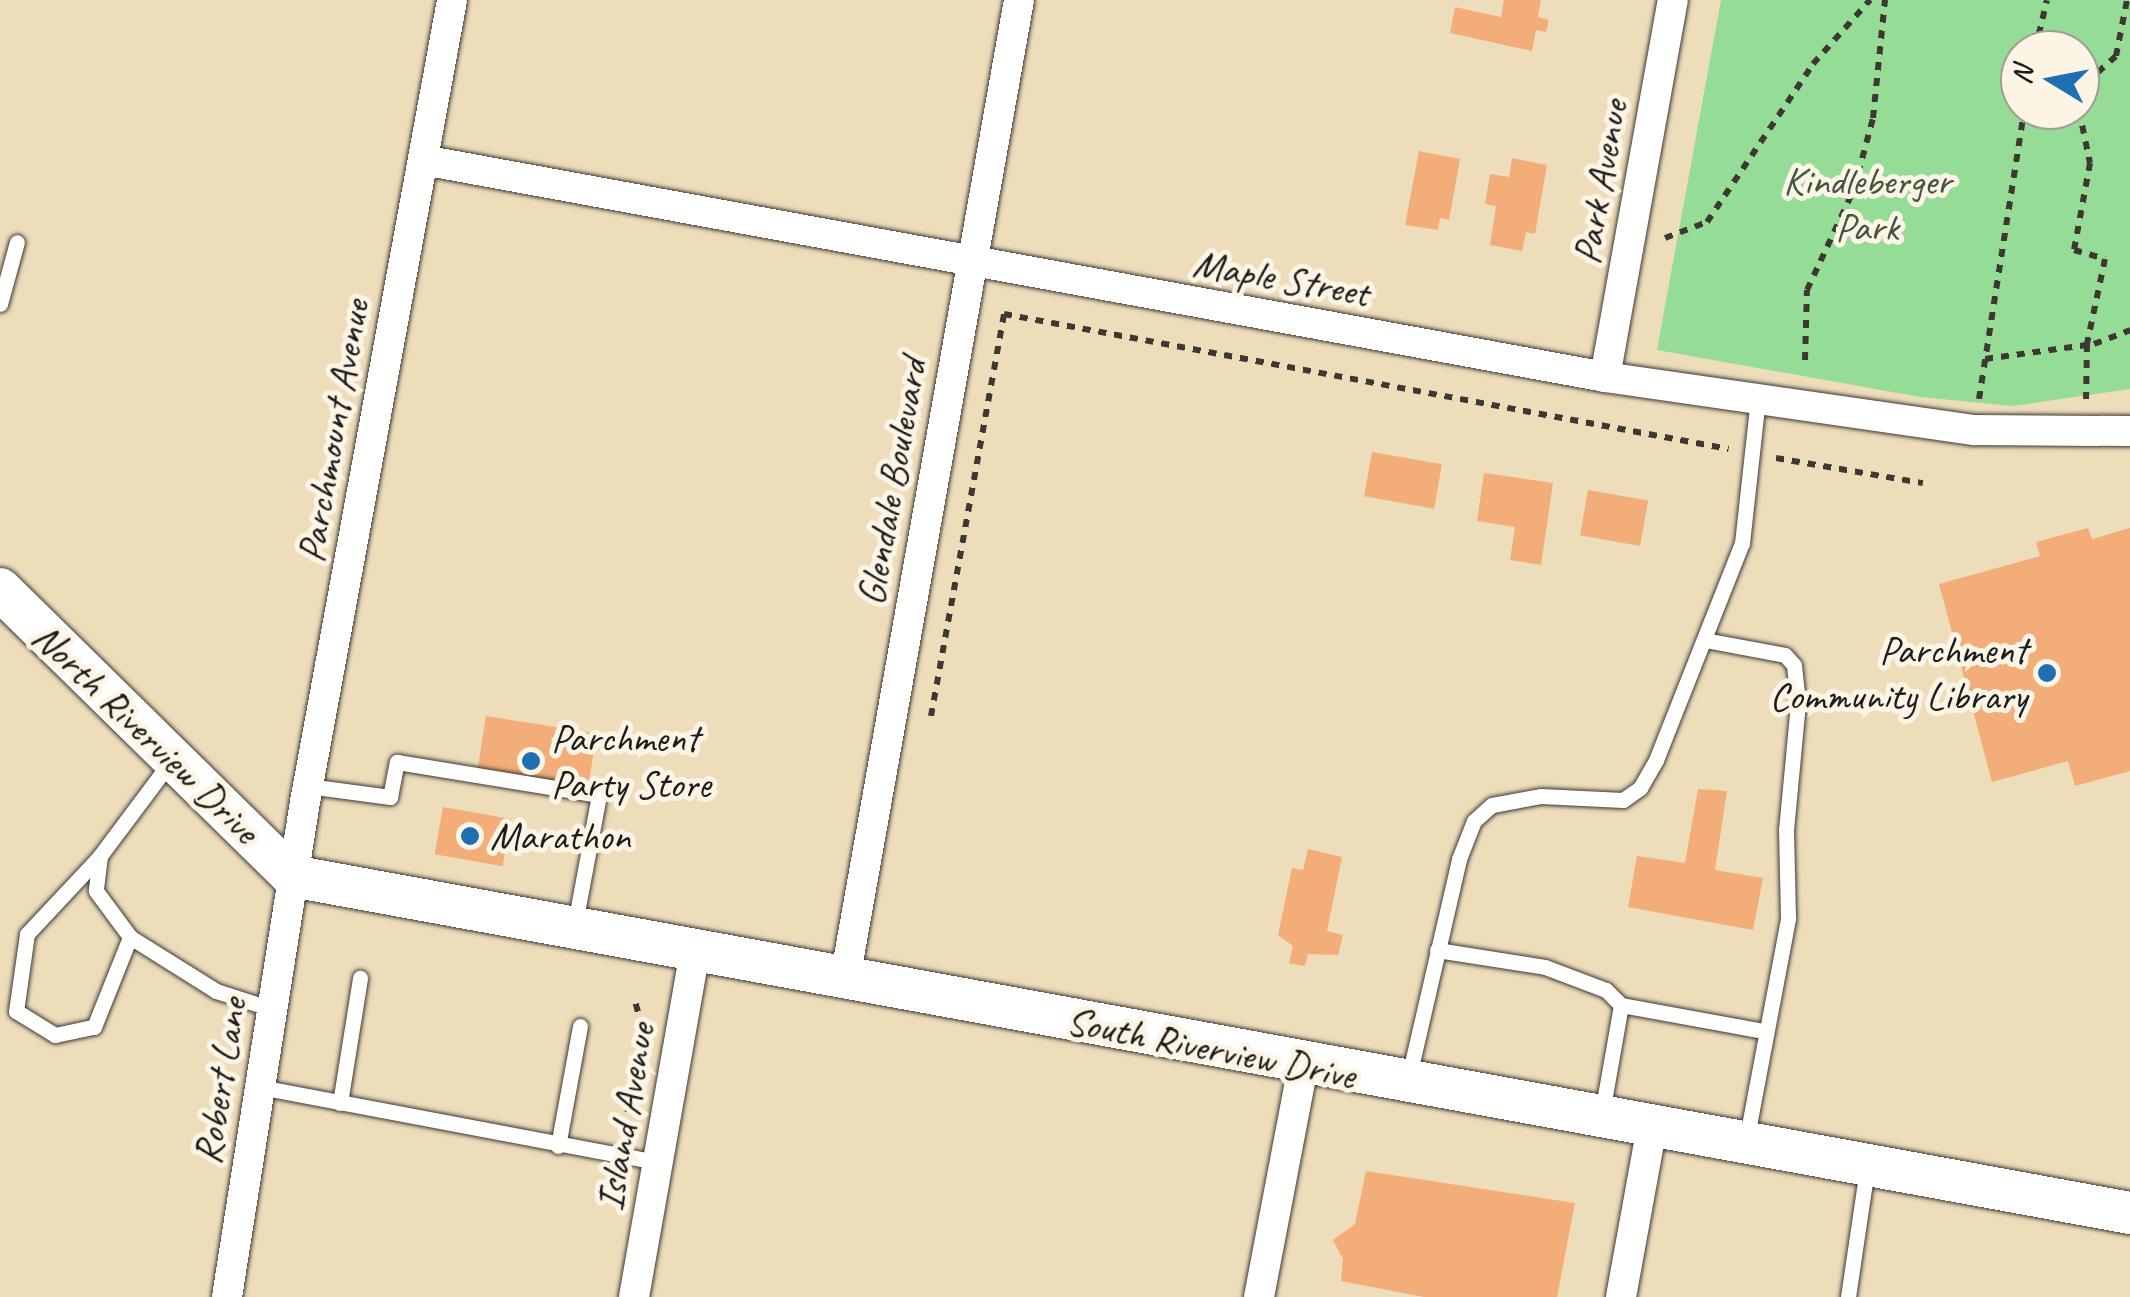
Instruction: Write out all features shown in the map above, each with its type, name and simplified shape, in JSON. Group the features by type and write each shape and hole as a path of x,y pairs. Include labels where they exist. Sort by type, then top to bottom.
{"street":[{"name":"Parchmount Avenue","path":"292,876 452,0"},
{"name":"Glendale Boulevard","path":"846,979 1020,0"},
{"name":"Park Avenue","path":"1605,378 1673,0"},
{"name":"Maple Street","path":"423,160 1605,378 1974,430 2130,431"},
{"name":"North Riverview Drive","path":"0,589 292,876"},
{"name":"South Riverview Drive","path":"292,876 1303,1066 2130,1213"},
{"name":"Robert Lane","path":"227,1297 292,876"},
{"name":"Island Avenue","path":"634,1297 695,950"},
{"path":"1259,1297 1303,1066"},
{"path":"1622,1297 1652,1126"}],"lane":[{"path":"0,304 17,242"},
{"path":"1407,1084 1437,950 1474,821 1492,804 1541,796 1623,800 1640,788 1742,544 1758,399"},
{"path":"1705,640 1785,655 1794,665 1798,703 1786,829 1788,919 1746,1142"},
{"path":"130,937 94,1027 55,1036 16,1011 27,934 100,856 172,759"},
{"path":"308,786 390,797 397,762 598,795 574,926"},
{"path":"100,856 96,890 130,937 216,992 272,1009"},
{"path":"1437,950 1545,967 1606,990 1622,1006 1764,1031"},
{"path":"340,1104 360,978"},
{"path":"1601,1118 1622,1006"},
{"path":"558,1146 580,1026"},
{"path":"260,1087 658,1162"},
{"path":"1848,1297 1868,1164"}],"path":[{"path":"1627,254 1706,222 1813,64 1870,0"},
{"path":"1805,360 1807,290 1854,189 1873,118 1885,0"},
{"path":"2040,30 2047,0"},
{"path":"2100,70 2116,56 2127,0"},
{"path":"1974,430 2021,130"},
{"path":"2083,130 2090,163 2074,250 2104,259 2087,344 2086,430"},
{"path":"931,716 1004,314 1922,483"},
{"path":"1985,359 2087,344 2130,330"}],"green space":[{"name":"Kindleberger Park","path":"1721,0 2130,0 2130,389 2013,406 1920,397 1657,350"}],"building":[{"path":"1504,0 1541,0 1538,17 1549,20 1546,32 1536,30 1532,51 1450,33 1455,7 1501,17"},
{"path":"1419,151 1460,159 1449,220 1440,218 1438,230 1405,225"},
{"path":"1512,158 1547,165 1535,234 1526,232 1522,251 1490,245 1496,206 1485,204 1490,174 1509,177"},
{"path":"1372,452 1442,464 1434,509 1364,496"},
{"path":"1484,473 1553,483 1541,565 1510,560 1515,527 1477,521"},
{"path":"1588,490 1648,501 1640,546 1580,535"},
{"name":"Parchment Community Library","path":"2088,528 2092,539 2130,528 2130,771 2075,786 2068,761 1992,782 1939,584 2040,556 2036,542"},
{"path":"486,716 597,734 587,792 477,774"},
{"path":"1698,789 1727,791 1715,870 1763,878 1753,930 1628,907 1637,856 1685,863"},
{"path":"443,807 511,819 503,866 435,854"},
{"path":"1308,849 1342,857 1327,931 1343,935 1338,955 1308,954 1305,966 1289,963 1293,946 1278,935 1292,868 1303,870"},
{"path":"1366,1171 1575,1203 1557,1297 1424,1297 1341,1281 1343,1259 1333,1240 1355,1224"}],"place":[{"name":"Parchment Community Library","path":"2047,673"},
{"name":"Parchment Party Store","path":"531,761"},
{"name":"Marathon","path":"470,836"}]}
